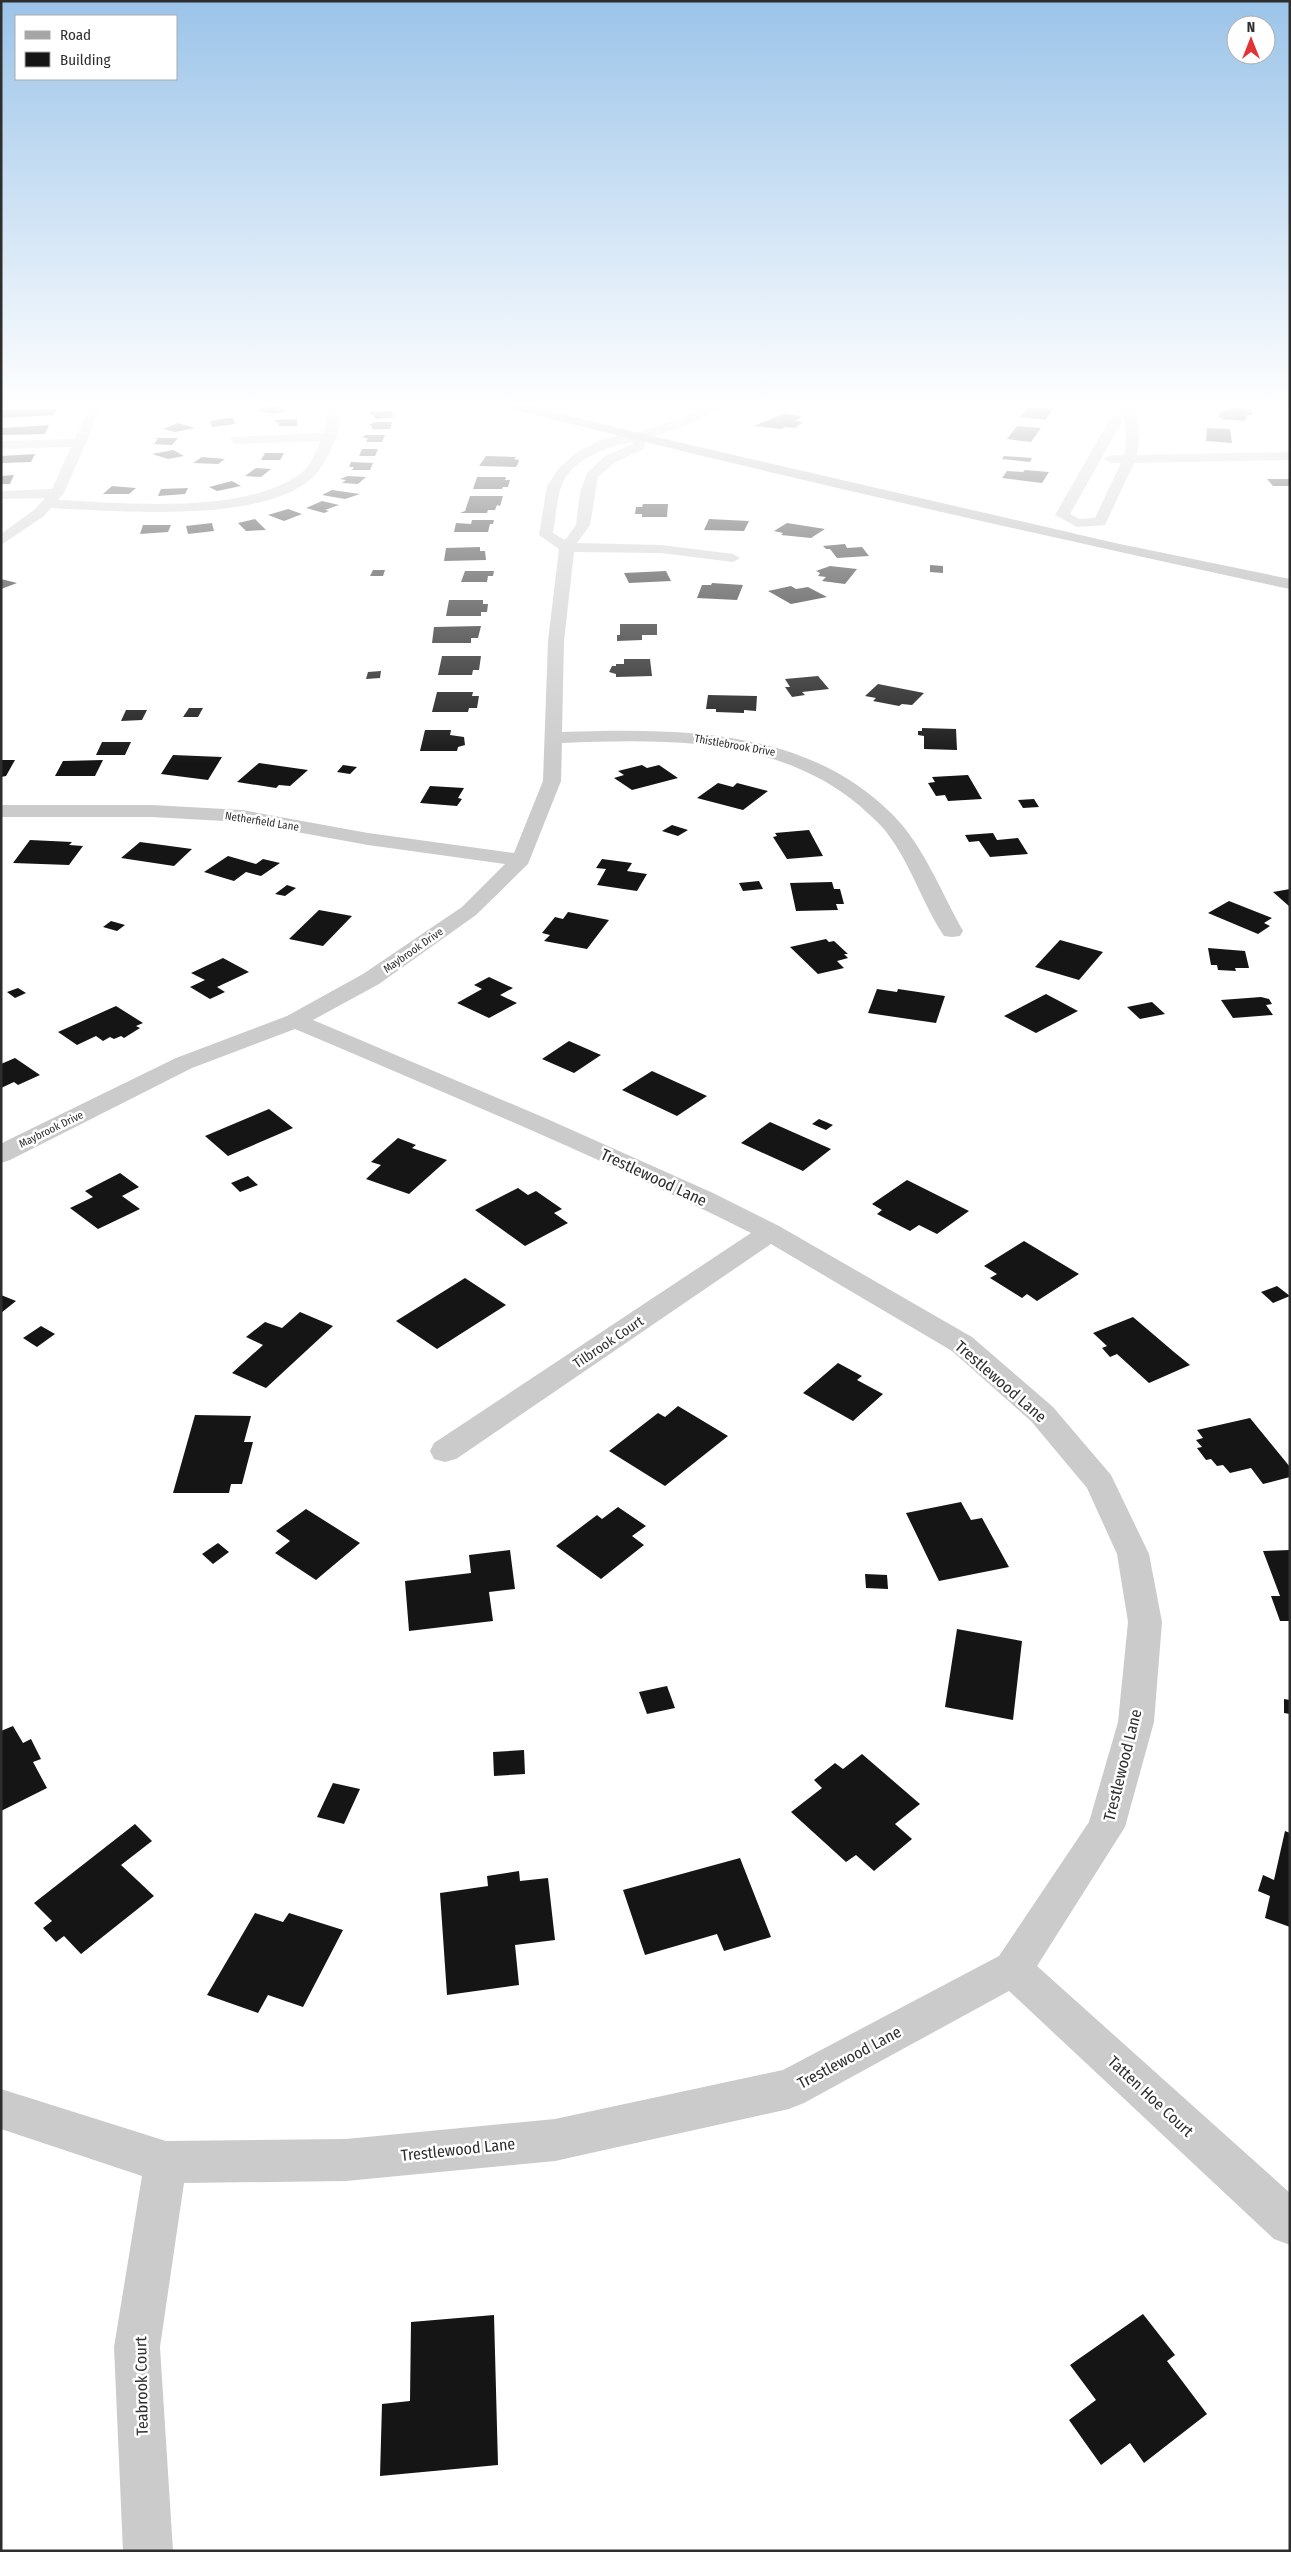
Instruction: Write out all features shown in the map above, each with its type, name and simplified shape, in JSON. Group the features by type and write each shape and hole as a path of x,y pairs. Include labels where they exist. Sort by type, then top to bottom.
{"main road":[{"path":"1056,525 1290,584"},
{"path":"1066,525 1074,529 1112,531"},
{"path":"1150,539 1290,571"}],"street":[{"path":"1,541 25,525"},
{"path":"547,525 546,534 567,547 661,549 733,558"},
{"name":"Maybrook Drive","path":"1,1155 15,1146 184,1063 295,1022 371,979 469,911 521,860 552,781 556,641 567,547 583,525"},
{"path":"1071,525 1074,529 1089,525"},
{"name":"Thistlebrook Drive","path":"554,738 650,734 707,738 784,754 810,766 846,785 885,818 906,847 952,931"},
{"name":"Netherfield Lane","path":"1,811 142,811 242,816 368,840 521,860"},
{"name":"Trestlewood Lane","path":"1,2109 166,2162 346,2160 555,2140 789,2089 1013,1969 1106,1827 1136,1722 1145,1622 1133,1554 1100,1483 1042,1414 962,1344 770,1232 704,1200 536,1123 295,1022"},
{"name":"Tilbrook Court","path":"446,1451 770,1232"},
{"name":"Tatten Hoe Court","path":"1013,1969 1290,2223"},
{"name":"Teabrook Court","path":"148,2551 137,2347 166,2162"}],"building":[{"path":"143,525 171,525 168,532 140,534"},
{"path":"213,525 214,531 188,534 186,526"},
{"path":"240,525 261,525 266,530 246,531"},
{"path":"456,525 490,525 488,532 454,532"},
{"path":"706,525 747,525 744,531 704,530"},
{"path":"784,525 800,525 825,529 811,538 781,535 783,533 774,531"},
{"path":"845,544 847,548 862,547 869,556 837,558 830,549 826,549 823,546"},
{"path":"480,547 480,551 485,551 486,560 444,561 446,548"},
{"path":"930,565 943,566 943,573 930,572"},
{"path":"830,566 857,569 845,584 822,581 826,577 818,576 820,573 816,571"},
{"path":"373,570 385,570 383,576 370,576"},
{"path":"465,571 494,571 493,576 488,576 487,582 461,582"},
{"path":"666,571 671,581 629,583 624,573"},
{"path":"1,579 17,583 1,589"},
{"path":"712,583 743,585 737,600 697,598 702,585 711,585"},
{"path":"791,586 796,589 808,587 827,597 791,604 768,591"},
{"path":"449,600 483,600 483,604 488,604 487,612 481,612 481,616 446,616"},
{"path":"620,624 657,624 657,635 642,635 642,640 617,641 617,635 620,635"},
{"path":"481,626 478,638 471,638 471,643 432,643 434,627"},
{"path":"442,656 481,656 479,670 473,670 472,675 438,675"},
{"path":"624,659 650,659 652,676 616,677 616,674 609,672 612,666 624,664"},
{"path":"381,671 380,678 366,679 368,672"},
{"path":"818,676 829,689 802,692 805,695 792,697 785,687 790,687 785,679"},
{"path":"878,684 924,693 912,705 902,704 899,706 873,701 876,698 865,696"},
{"path":"437,692 473,692 472,696 479,696 477,708 469,708 468,712 432,712"},
{"path":"708,695 757,696 756,711 744,710 744,713 716,712 716,709 706,709"},
{"path":"189,708 203,708 198,717 183,717"},
{"path":"126,710 147,710 142,720 121,721"},
{"path":"922,728 956,729 957,750 924,749 924,736 918,735 918,731 922,731"},
{"path":"425,730 451,730 450,735 464,737 465,745 458,747 457,751 420,751"},
{"path":"102,742 131,742 125,755 96,755"},
{"path":"173,755 222,757 208,780 161,774"},
{"path":"1,760 15,760 6,776 1,777"},
{"path":"103,760 95,776 55,776 63,761"},
{"path":"259,763 308,770 290,786 279,785 276,788 237,782"},
{"path":"343,765 357,767 350,774 337,772"},
{"path":"642,765 647,768 659,765 678,778 632,790 614,778 624,775 618,771"},
{"path":"968,775 982,799 948,801 945,795 936,796 928,783 935,782 932,777"},
{"path":"718,783 733,787 737,783 768,791 743,810 697,798"},
{"path":"430,786 464,788 458,798 462,799 457,806 420,803"},
{"path":"1034,799 1039,807 1023,808 1018,800"},
{"path":"672,825 688,830 678,836 662,831"},
{"path":"809,830 823,856 787,859 773,837 777,836 775,833"},
{"path":"993,833 997,840 1018,838 1028,854 990,857 979,841 969,842 965,835"},
{"path":"30,840 72,842 69,845 83,846 69,865 13,863"},
{"path":"140,842 192,849 174,866 121,858"},
{"path":"228,856 256,864 263,859 280,863 261,876 246,872 234,881 204,872"},
{"path":"602,859 632,863 627,871 647,874 637,891 597,885 606,869 596,868"},
{"path":"759,881 763,889 743,891 739,883"},
{"path":"832,882 834,889 840,889 844,904 836,904 838,910 796,911 790,883"},
{"path":"287,885 296,888 285,896 275,894"},
{"path":"1290,889 1290,907 1273,892"},
{"path":"1229,901 1272,918 1264,923 1270,926 1258,934 1208,913"},
{"path":"319,910 352,916 323,946 289,939"},
{"path":"568,912 609,920 587,949 544,941 550,935 542,933 555,917 563,919"},
{"path":"111,921 125,925 117,931 103,927"},
{"path":"826,939 829,942 834,941 848,954 844,954 848,958 837,961 844,968 818,974 790,947"},
{"path":"1060,940 1103,952 1079,980 1035,967"},
{"path":"1208,948 1245,951 1249,968 1235,968 1236,971 1218,970 1217,965 1211,965"},
{"path":"223,958 249,972 217,987 225,992 210,999 190,987 205,980 191,973"},
{"path":"489,977 513,988 500,995 517,1003 489,1018 457,1003 482,989 474,985"},
{"path":"18,988 26,993 15,998 7,992"},
{"path":"877,989 897,992 898,989 945,996 936,1023 868,1013"},
{"path":"1046,994 1078,1011 1036,1033 1004,1016"},
{"path":"1261,997 1269,999 1272,1004 1266,1005 1273,1015 1233,1018 1221,1000"},
{"path":"1152,1002 1165,1014 1140,1019 1127,1007"},
{"path":"116,1006 143,1023 136,1026 140,1028 124,1038 121,1036 114,1039 110,1037 103,1041 96,1036 77,1045 58,1032"},
{"path":"569,1041 601,1055 574,1073 542,1059"},
{"path":"15,1058 40,1075 18,1085 14,1082 1,1088 1,1064"},
{"path":"652,1071 707,1096 677,1116 622,1090"},
{"path":"269,1109 293,1128 228,1156 205,1136"},
{"path":"819,1119 833,1125 826,1130 812,1124"},
{"path":"770,1122 831,1149 803,1171 741,1143"},
{"path":"398,1138 416,1145 412,1148 447,1160 409,1194 366,1179 381,1165 371,1162"},
{"path":"120,1173 139,1187 122,1196 140,1209 98,1229 70,1208 93,1197 85,1191"},
{"path":"248,1176 258,1185 240,1192 231,1183"},
{"path":"907,1180 969,1211 937,1234 919,1225 910,1231 877,1214 882,1210 872,1204"},
{"path":"518,1188 528,1195 536,1191 562,1209 554,1213 568,1223 525,1246 475,1210"},
{"path":"1024,1241 1079,1274 1037,1301 1027,1294 1022,1298 990,1278 997,1274 984,1266"},
{"path":"465,1278 506,1305 437,1349 396,1321"},
{"path":"1277,1286 1290,1296 1273,1303 1261,1292"},
{"path":"1,1295 16,1301 1,1313"},
{"path":"300,1312 333,1326 266,1388 232,1373 263,1345 246,1337 265,1322 282,1328"},
{"path":"1133,1317 1190,1365 1149,1383 1117,1354 1110,1357 1102,1348 1107,1346 1093,1333"},
{"path":"41,1326 55,1334 37,1347 23,1338"},
{"path":"838,1363 862,1376 857,1380 883,1394 853,1421 803,1393"},
{"path":"678,1406 728,1436 665,1486 609,1451 658,1413 665,1417"},
{"path":"195,1415 251,1416 244,1442 253,1442 242,1484 231,1484 229,1493 173,1493"},
{"path":"1250,1418 1290,1467 1290,1477 1263,1484 1251,1468 1230,1473 1223,1465 1217,1466 1211,1459 1206,1460 1197,1448 1202,1447 1196,1440 1203,1438 1197,1430"},
{"path":"961,1502 971,1520 982,1518 1009,1567 939,1581 906,1513"},
{"path":"618,1507 646,1526 632,1536 644,1545 601,1579 556,1546 597,1515 602,1519"},
{"path":"306,1509 360,1543 316,1580 275,1553 290,1541 276,1531"},
{"path":"218,1543 229,1552 213,1564 202,1554"},
{"path":"510,1550 515,1589 489,1592 493,1621 409,1631 405,1581 471,1573 469,1555"},
{"path":"1290,1550 1290,1621 1280,1621 1271,1596 1280,1596 1263,1551"},
{"path":"865,1574 887,1575 888,1589 866,1588"},
{"path":"957,1629 1022,1641 1013,1720 945,1707"},
{"path":"667,1686 675,1708 647,1714 639,1692"},
{"path":"1284,1699 1290,1700 1290,1714 1284,1713"},
{"path":"13,1726 23,1743 31,1739 41,1759 33,1762 47,1788 1,1811 1,1731"},
{"path":"524,1750 525,1774 494,1776 493,1752"},
{"path":"862,1754 920,1804 895,1824 912,1839 874,1871 856,1855 846,1862 791,1812 822,1788 814,1780 835,1763 843,1769"},
{"path":"333,1783 360,1789 344,1824 317,1817"},
{"path":"135,1824 152,1841 121,1865 154,1896 81,1954 64,1936 56,1942 43,1928 52,1921 34,1903"},
{"path":"1285,1831 1290,1833 1290,1927 1265,1918 1270,1896 1258,1891 1263,1875 1274,1880"},
{"path":"740,1858 771,1937 724,1951 717,1934 645,1955 623,1890"},
{"path":"519,1871 520,1881 548,1878 555,1940 515,1945 519,1985 447,1995 440,1893 488,1886 487,1876"},
{"path":"255,1913 283,1922 289,1913 343,1930 303,2007 268,1995 258,2013 207,1995"},
{"path":"1143,2314 1175,2355 1167,2361 1207,2414 1144,2463 1130,2443 1101,2465 1069,2420 1096,2400 1070,2365"},
{"path":"494,2315 498,2465 380,2476 382,2404 410,2401 411,2322"}]}
